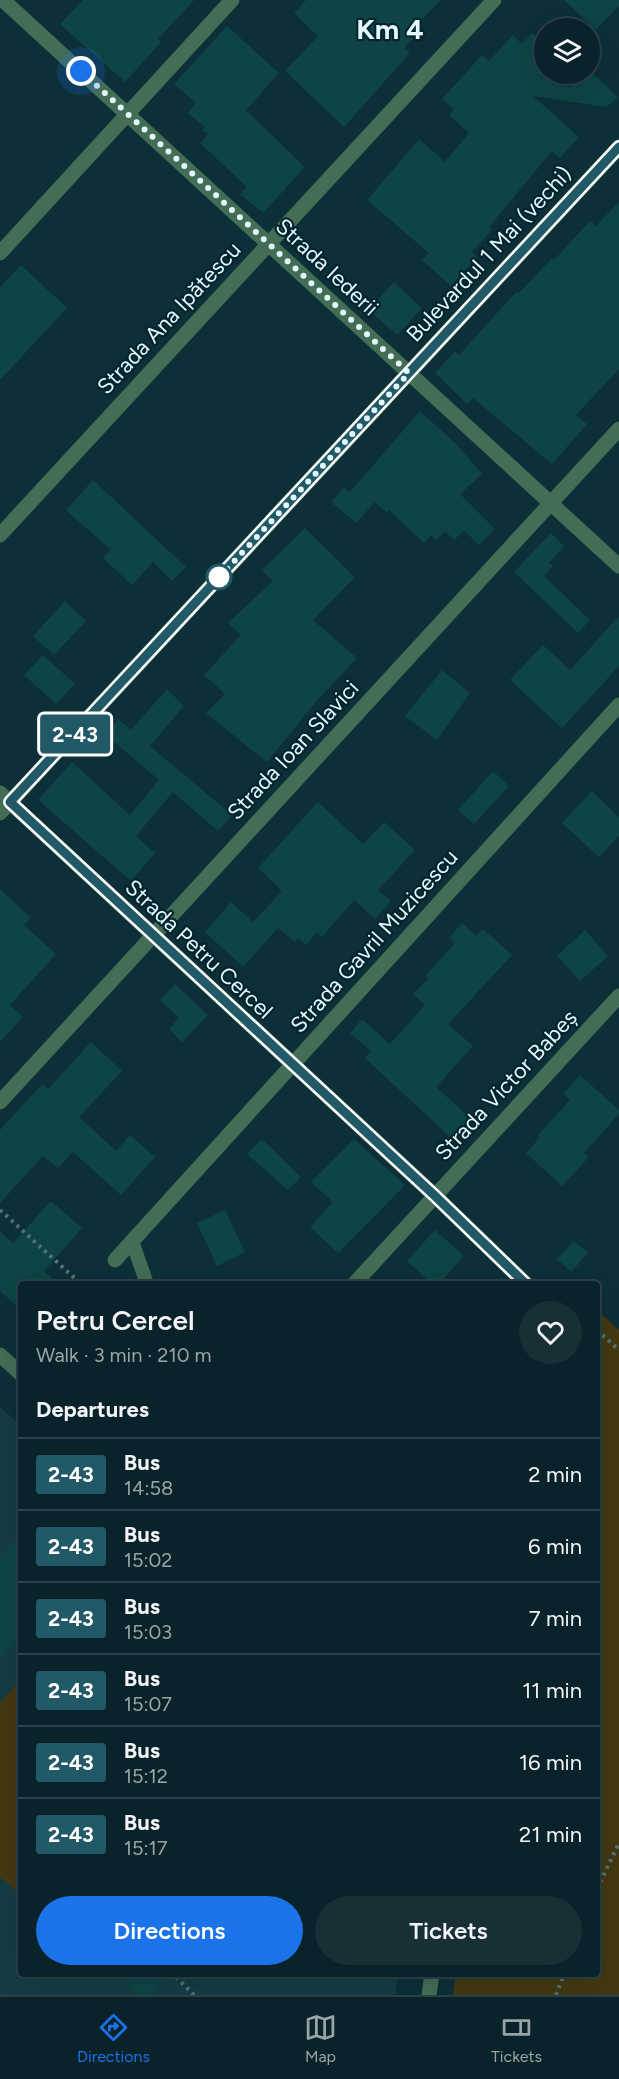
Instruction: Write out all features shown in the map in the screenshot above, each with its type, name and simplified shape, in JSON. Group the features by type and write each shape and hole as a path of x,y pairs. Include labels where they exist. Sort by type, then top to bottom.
{"street":[{"name":"Strada Iederii","path":"3,0 619,566"},
{"path":"0,253 232,0"},
{"name":"Strada Ana Ipătescu","path":"0,535 494,0"},
{"name":"Bulevardul 1 Mai (vechi)","path":"3,803 619,147"},
{"name":"Strada Ioan Slavici","path":"0,1101 619,429"},
{"name":"Strada Gavril Muzicescu","path":"114,1260 619,705"},
{"name":"Strada Petru Cercel","path":"3,803 152,936 434,1195 523,1281"},
{"name":"Strada Victor Babeș","path":"357,1281 619,996"},
{"path":"0,1355 18,1371"},
{"path":"429,1995 432,1977"}],"lane":[{"path":"132,1241 146,1281"}],"path":[{"path":"0,1210 78,1281"},
{"path":"600,1333 619,1350"},
{"path":"600,1883 619,1843"},
{"path":"176,1977 194,1995"},
{"path":"556,1995 563,1977"}],"shaded area":[{"path":"600,1313 619,1330 619,1995 453,1995 456,1977 600,1977"},
{"path":"0,1407 18,1423 18,1977 398,1977 395,1995 0,1995"},
{"path":"18,1682 18,1892 0,1877 0,1703"}],"building":[{"path":"83,0 194,0 158,39 161,42 125,82 60,24"},
{"path":"306,0 441,0 413,28 418,33 404,48 410,53 344,127 285,71 318,36 294,13"},
{"path":"564,0 619,0 619,6 600,26 600,18 583,18"},
{"path":"227,26 279,73 246,110 305,167 263,213 240,194 247,187 200,143 208,134 202,130 205,127 188,113 196,103 174,84"},
{"path":"532,33 534,35 534,84 565,84 569,88 573,84 600,84 600,80 618,97 606,107 533,96 579,137 560,158 552,151 489,227 492,230 472,252 477,257 451,286 422,260 429,253 367,200 419,139 445,162 469,133 449,115 454,109 442,99 482,55 489,61 513,35 522,44"},
{"path":"619,202 619,369 576,415 587,424 552,464 473,398 467,404 435,373 455,351 459,355 517,291 519,293 552,258 554,260 590,221 596,226"},
{"path":"21,265 67,308 0,380 0,287"},
{"path":"394,282 422,308 397,335 369,310"},
{"path":"420,411 456,444 482,474 460,494 495,529 479,545 464,530 454,540 445,531 436,540 431,535 424,543 389,510 387,513 375,502 356,523 331,502 344,487 350,492"},
{"path":"93,480 186,567 172,581 153,562 132,585 103,558 111,550 66,510"},
{"path":"305,528 355,577 313,620 357,658 315,703 267,762 206,713 225,694 204,675 241,635 228,623 273,581 262,570"},
{"path":"551,533 564,546 549,563 553,566 544,576 590,620 578,633 514,572"},
{"path":"65,601 86,621 54,655 33,636"},
{"path":"619,616 619,666 562,728 510,680 543,645 570,670"},
{"path":"43,655 75,684 56,704 24,675"},
{"path":"442,670 470,693 437,740 405,716"},
{"path":"167,689 184,706 150,746 232,815 218,831 173,792 136,836 155,853 131,881 38,800 72,762 130,815 159,780 105,734 118,719 131,730"},
{"path":"493,771 509,786 474,824 458,810"},
{"path":"592,791 619,817 619,836 599,857 562,823"},
{"path":"318,802 363,844 384,822 415,850 378,890 391,901 375,919 354,900 322,937 317,932 306,945 298,938 295,942 278,928 243,967 205,932 231,902 253,922 282,891 258,868"},
{"path":"0,889 31,918 24,925 56,954 10,1005 23,1017 0,1042"},
{"path":"462,923 476,936 483,929 512,955 448,1024 473,1046 436,1087 470,1118 451,1138 365,1058 371,1051 350,1033 362,1019 390,1044 425,1005 413,994 429,978 426,975 455,943 449,938"},
{"path":"585,930 608,956 580,981 557,956"},
{"path":"175,984 208,1015 182,1042 169,1029 179,1018 160,1000"},
{"path":"91,1042 122,1071 79,1117 116,1151 130,1135 155,1157 121,1195 73,1152 58,1168 43,1156 0,1203 0,1130 42,1084 48,1089"},
{"path":"580,1075 619,1110 619,1114 584,1153 589,1157 562,1186 526,1153 540,1137 538,1135 570,1100 563,1094"},
{"path":"262,1139 301,1177 288,1190 247,1154"},
{"path":"354,1139 405,1185 338,1253 310,1227 333,1202 311,1182"},
{"path":"51,1201 82,1228 44,1271 55,1281 18,1281 18,1307 0,1291 0,1231 13,1243"},
{"path":"225,1210 245,1252 217,1266 197,1223"},
{"path":"435,1230 464,1256 442,1281 429,1281 407,1261"},
{"path":"574,1241 588,1253 571,1272 557,1259"},
{"path":"18,1538 18,1637 0,1657 0,1558"},
{"path":"135,1977 166,1977 149,1995 138,1995 127,1985"}],"bus line":[{"name":"2-43","path":"523,1281 434,1195 10,802 619,147"}],"district":[{"name":"Km 4","path":"390,29"}],"route":[{"path":"81,71 409,373 215,582 219,577"}]}
